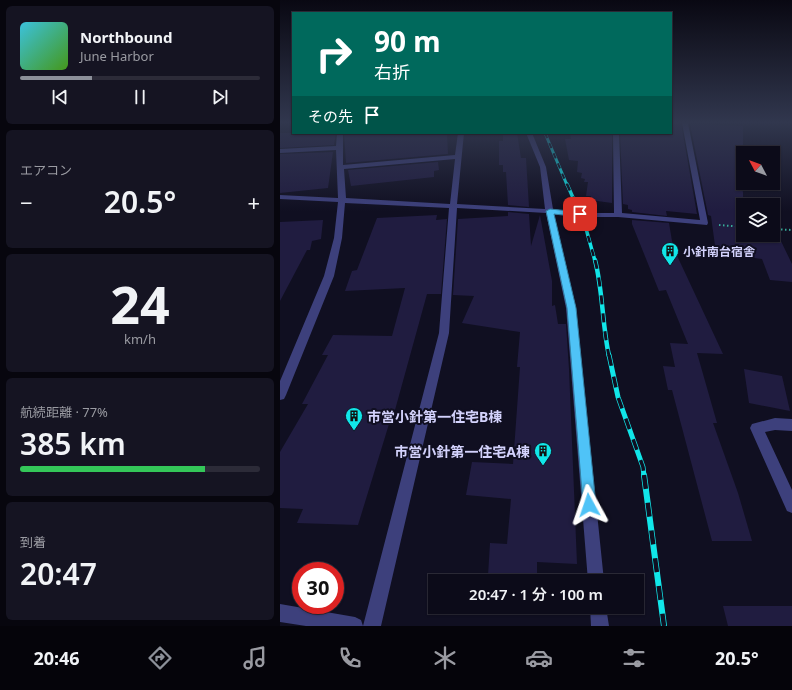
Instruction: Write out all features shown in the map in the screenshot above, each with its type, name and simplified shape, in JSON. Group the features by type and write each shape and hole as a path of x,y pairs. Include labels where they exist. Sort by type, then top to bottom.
{"street":[{"path":"280,395 329,276 338,238 342,200 338,152"},
{"path":"372,626 444,333 453,206 459,152"},
{"path":"536,152 542,167 550,211 572,308 595,574"},
{"path":"616,152 618,215"},
{"path":"280,197 618,215 704,223 691,152"},
{"path":"340,167 459,157"},
{"path":"792,424 775,424 756,428 792,506"},
{"path":"280,613 355,626"},
{"path":"599,614 600,626"}],"path":[{"path":"704,223 736,226"},
{"path":"780,229 792,230"}],"building":[{"path":"333,152 328,188 280,193 280,154"},
{"path":"345,152 448,152 448,154 346,163"},
{"path":"499,152 520,152 521,158 526,158 529,207 508,205 506,172 503,172 503,165 499,165"},
{"path":"568,152 612,152 612,203 590,200 591,196 586,196 588,182 584,182 585,179 581,178 582,173 577,172 578,161 569,160"},
{"path":"621,152 686,152 697,214 666,211 667,216 632,212 632,210 628,209 628,205 623,204"},
{"path":"696,152 736,152 736,190 742,190 743,198 736,198 736,242 780,242 780,239 792,264 792,282 770,280 762,259 716,253 711,216 708,215"},
{"path":"438,162 439,170 434,171 434,177 351,186 348,170"},
{"path":"508,212 529,214 531,246 540,215 552,281 552,306 555,305 558,324 566,324 577,564 537,562 537,574 488,574 490,543 507,544 511,499 466,495 472,462 513,464 520,367 517,367 520,332 462,323 474,296 453,295 458,219 508,216"},
{"path":"437,215 436,220 447,219 441,294 427,294 395,410 393,411 358,525 297,523 303,509 280,508 280,452 308,404 302,404 328,355 322,355 333,335 392,336 405,288 345,291 352,271 357,270 377,218"},
{"path":"323,220 321,239 312,241 310,250 307,250 280,301 280,222"},
{"path":"632,220 669,223 673,247 723,354 697,353 717,423 713,423 738,493 752,541 712,541 672,390 668,390 663,366 675,367 670,343 688,344 666,290 659,291 632,224"},
{"path":"744,369 782,376 790,411 749,403"},
{"path":"723,606 792,606 792,626 728,626"}],"railway":[{"path":"553,152 567,185"},
{"path":"567,184 585,225 595,261"},
{"path":"595,260 600,284 609,356"},
{"path":"609,355 618,397 643,467 644,476"},
{"path":"644,475 664,626"}],"place":[{"name":"小針南台宿舎","path":"670,266"},
{"name":"市営小針第一住宅B棟","path":"354,431"},
{"name":"市営小針第一住宅A棟","path":"543,466"}],"route":[{"path":"580,214 550,211 572,308 589,505"}]}
